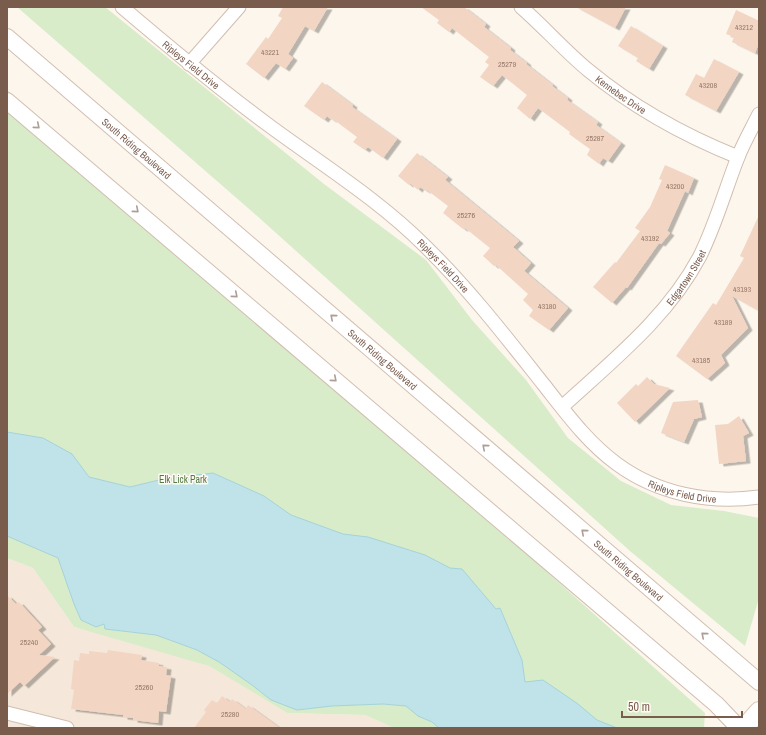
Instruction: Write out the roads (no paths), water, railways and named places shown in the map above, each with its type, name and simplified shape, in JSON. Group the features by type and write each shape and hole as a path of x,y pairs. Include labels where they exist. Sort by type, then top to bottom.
{"main road":[{"path":"744,728 759,711"}],"street":[{"name":"Ripleys Field Drive","path":"122,7 189,64 267,124 363,193 423,244 475,299 590,441 605,455 627,471 649,483 687,496 727,500 759,497"},
{"path":"189,64 239,7"},
{"name":"Kennebec Drive","path":"521,7 587,69 635,104 685,134 738,157"},
{"name":"South Riding Boulevard","path":"7,37 759,682"},
{"path":"7,101 716,704 739,728"},
{"name":"Edgartown Street","path":"562,407 645,331 678,290 699,257 711,234 738,157 759,114"},
{"path":"7,714 67,728"}],"water":[{"path":"7,432 43,438 72,454 89,477 130,487 163,479 213,473 264,496 291,515 343,534 368,537 425,555 450,568 462,569 496,609 500,608 522,660 525,682 543,680 578,704 597,720 617,728 439,728 432,722 418,716 406,706 383,704 332,706 297,710 271,700 219,662 197,650 156,635 105,629 104,624 96,627 81,620 58,558 7,536"}],"park label":[{"name":"Elk Lick Park","path":"183,479"}]}
